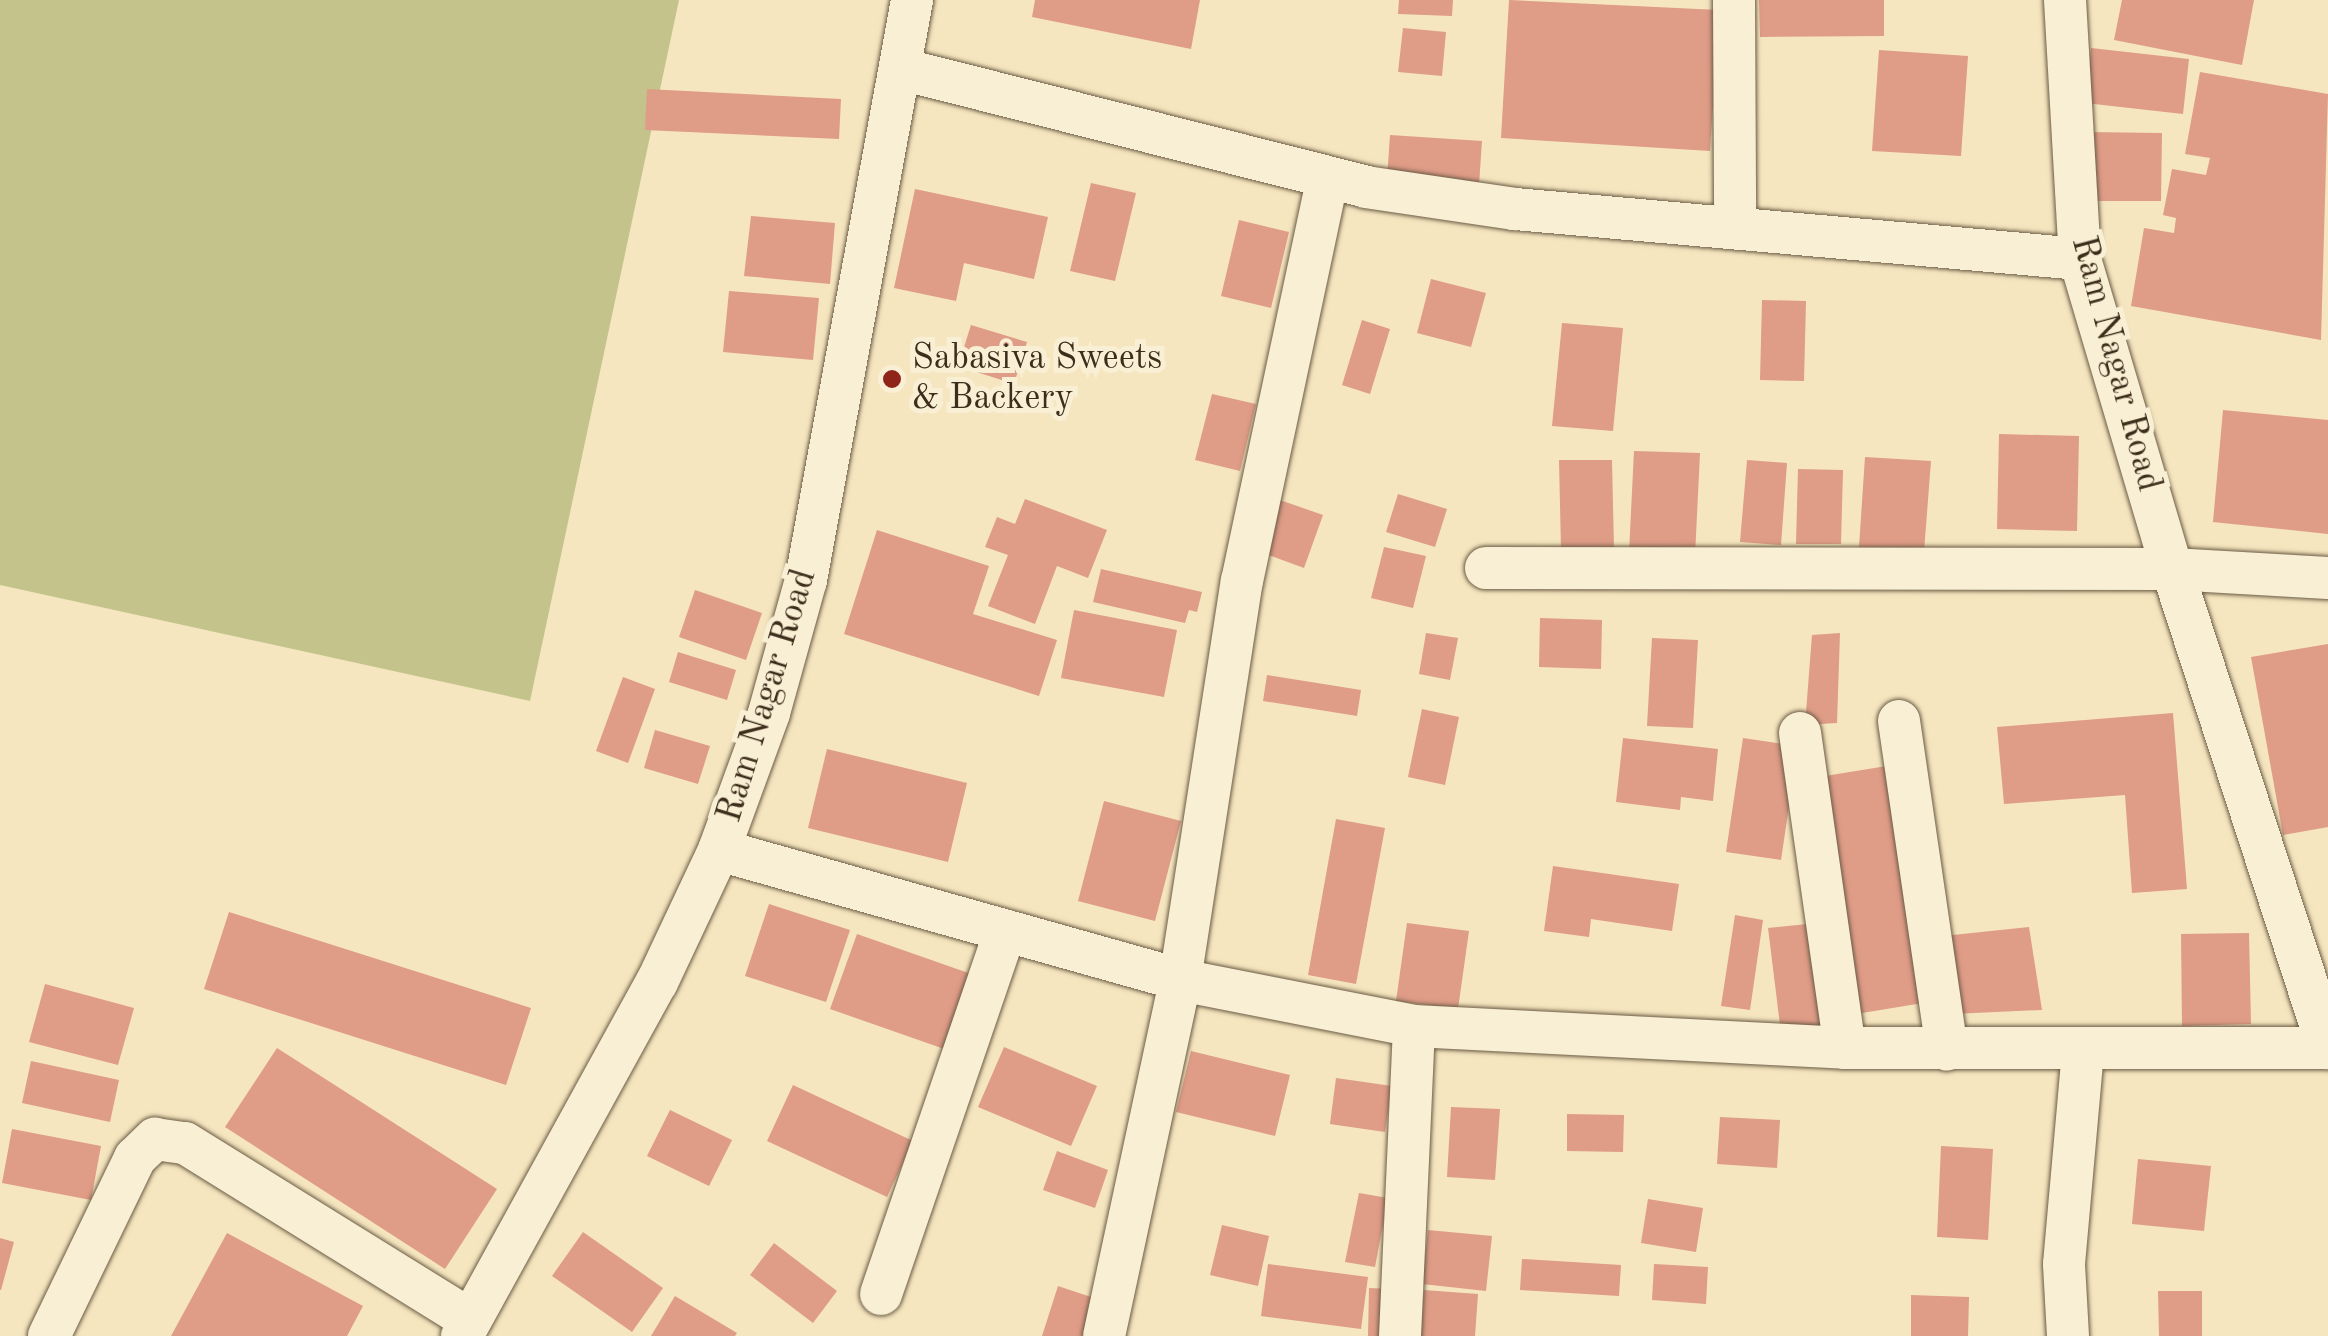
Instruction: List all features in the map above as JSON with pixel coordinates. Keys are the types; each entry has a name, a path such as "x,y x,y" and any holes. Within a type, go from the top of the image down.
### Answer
{"street":[{"name":"Ram Nagar Road","path":"465,1328 604,1084 719,850 806,580 904,70 912,0"},
{"path":"1734,0 1735,228"},
{"name":"Ram Nagar Road","path":"2064,0 2080,259 2172,568 2326,1048"},
{"path":"904,70 1328,178 1515,209 2080,259"},
{"path":"1104,1336 1180,980 1242,581 1328,178"},
{"path":"1486,568 2172,568 2328,578"},
{"path":"1899,721 1947,1050"},
{"path":"1800,734 1845,1048"},
{"path":"719,850 1180,980 1414,1026 1845,1048 2326,1048"},
{"path":"881,1294 1006,931"},
{"path":"1400,1336 1414,1026"},
{"path":"2068,1336 2064,1264 2083,1050"},
{"path":"49,1336 136,1158 155,1139 184,1143 465,1328"}],"shaded area":[{"path":"0,0 679,0 530,701 0,585"}],"building":[{"path":"1035,0 1200,0 1191,49 1032,17"},
{"path":"1399,0 1453,0 1452,16 1398,14"},
{"path":"1509,0 1719,10 1710,151 1501,138"},
{"path":"1759,0 1884,0 1884,36 1760,37"},
{"path":"2122,0 2254,0 2242,65 2114,40"},
{"path":"1403,28 1446,32 1442,76 1398,72"},
{"path":"2091,48 2189,59 2183,114 2085,103"},
{"path":"1879,50 1968,56 1961,156 1872,151"},
{"path":"2200,72 2328,94 2321,340 2131,306 2144,228 2174,233 2176,218 2163,215 2172,169 2206,175 2210,158 2185,154"},
{"path":"647,89 841,99 839,139 645,130"},
{"path":"2086,132 2162,133 2161,201 2086,201"},
{"path":"1390,135 1482,141 1479,185 1387,180"},
{"path":"1091,183 1136,193 1115,281 1070,271"},
{"path":"915,189 1048,217 1034,279 964,263 956,301 894,288"},
{"path":"751,216 835,223 830,284 744,276"},
{"path":"1239,220 1289,232 1271,308 1221,296"},
{"path":"1431,279 1486,293 1471,347 1417,333"},
{"path":"729,291 819,298 813,360 723,352"},
{"path":"1762,300 1806,301 1804,381 1760,380"},
{"path":"1362,320 1390,329 1370,394 1342,385"},
{"path":"1562,323 1623,328 1613,431 1552,426"},
{"path":"971,325 1027,342 1014,384 958,366"},
{"path":"1212,394 1256,404 1240,471 1195,460"},
{"path":"2223,410 2328,420 2328,534 2213,522"},
{"path":"1999,434 2079,436 2077,531 1997,529"},
{"path":"1634,451 1700,453 1695,556 1629,553"},
{"path":"1865,457 1931,461 1924,552 1859,547"},
{"path":"1559,460 1612,460 1614,549 1561,549"},
{"path":"1747,460 1787,463 1781,545 1740,542"},
{"path":"1798,469 1843,470 1841,544 1796,544"},
{"path":"1398,494 1447,509 1435,547 1386,532"},
{"path":"1025,499 1107,530 1088,578 1057,566 1035,624 988,606 1008,555 985,547 997,517 1015,524"},
{"path":"1277,499 1323,515 1304,568 1258,551"},
{"path":"877,530 989,566 973,614 1057,640 1039,696 844,634"},
{"path":"1384,547 1426,556 1413,608 1371,598"},
{"path":"1101,569 1202,592 1197,612 1189,610 1185,623 1093,602"},
{"path":"695,590 762,613 746,660 679,637"},
{"path":"1074,610 1177,630 1164,697 1061,678"},
{"path":"1540,618 1602,620 1601,669 1539,667"},
{"path":"1426,633 1458,638 1450,680 1419,674"},
{"path":"1840,633 1837,723 1805,725 1812,635"},
{"path":"1652,638 1698,640 1693,728 1647,726"},
{"path":"2328,644 2328,827 2283,835 2251,657"},
{"path":"678,652 736,670 727,700 669,682"},
{"path":"1267,675 1361,690 1357,716 1263,701"},
{"path":"623,677 655,689 628,763 596,751"},
{"path":"1422,709 1459,717 1445,785 1408,777"},
{"path":"2173,713 2187,889 2132,893 2125,795 2004,804 1997,727"},
{"path":"655,730 710,746 698,784 644,768"},
{"path":"1623,738 1718,749 1713,801 1681,797 1680,810 1616,802"},
{"path":"1743,738 1798,746 1781,860 1726,852"},
{"path":"827,749 967,783 948,862 808,828"},
{"path":"1899,764 1935,1001 1856,1014 1819,777"},
{"path":"1104,801 1181,821 1155,921 1078,901"},
{"path":"1336,819 1385,828 1356,984 1308,975"},
{"path":"1553,866 1679,884 1672,931 1591,919 1589,937 1544,931"},
{"path":"769,904 850,930 826,1002 745,976"},
{"path":"229,912 531,1008 506,1085 204,989"},
{"path":"1735,915 1763,920 1750,1010 1721,1006"},
{"path":"1407,923 1469,931 1458,1009 1396,1001"},
{"path":"1817,923 1829,1027 1781,1033 1768,928"},
{"path":"2029,927 2042,1010 1952,1014 1943,936"},
{"path":"2249,933 2251,1024 2182,1026 2181,934"},
{"path":"857,934 977,976 950,1051 830,1009"},
{"path":"45,984 134,1008 118,1065 29,1042"},
{"path":"1004,1047 1097,1086 1071,1146 978,1107"},
{"path":"277,1048 497,1189 445,1269 225,1127"},
{"path":"1191,1051 1290,1075 1275,1136 1176,1112"},
{"path":"31,1061 119,1080 110,1122 22,1103"},
{"path":"1336,1078 1392,1086 1385,1132 1330,1124"},
{"path":"793,1085 913,1141 887,1197 767,1141"},
{"path":"1451,1107 1500,1109 1495,1180 1447,1177"},
{"path":"670,1110 732,1140 709,1186 647,1156"},
{"path":"1567,1114 1624,1115 1623,1152 1567,1151"},
{"path":"1720,1117 1780,1120 1777,1168 1717,1164"},
{"path":"12,1129 101,1146 91,1200 2,1183"},
{"path":"1941,1146 1993,1149 1988,1240 1937,1237"},
{"path":"1057,1151 1108,1170 1095,1208 1043,1190"},
{"path":"2138,1159 2211,1166 2204,1231 2132,1224"},
{"path":"1359,1193 1388,1198 1375,1267 1345,1262"},
{"path":"1648,1199 1703,1208 1696,1252 1641,1243"},
{"path":"1222,1225 1269,1236 1258,1286 1210,1275"},
{"path":"1428,1230 1492,1236 1486,1291 1422,1284"},
{"path":"583,1232 663,1288 632,1332 552,1276"},
{"path":"227,1233 363,1306 347,1336 171,1336"},
{"path":"0,1238 14,1242 1,1290 0,1290"},
{"path":"774,1243 837,1291 813,1323 750,1275"},
{"path":"1522,1259 1621,1265 1619,1296 1520,1290"},
{"path":"1268,1264 1368,1277 1361,1329 1261,1316"},
{"path":"1654,1264 1708,1267 1706,1304 1652,1300"},
{"path":"1058,1286 1103,1301 1091,1336 1042,1336"},
{"path":"1369,1288 1392,1289 1391,1336 1368,1336"},
{"path":"1424,1290 1478,1294 1475,1336 1420,1336"},
{"path":"2158,1291 2202,1291 2202,1336 2159,1336"},
{"path":"1911,1295 1969,1297 1968,1336 1911,1336"},
{"path":"675,1296 737,1333 651,1336"}],"place":[{"name":"Sabasiva Sweets & Backery","path":"892,379"}]}
